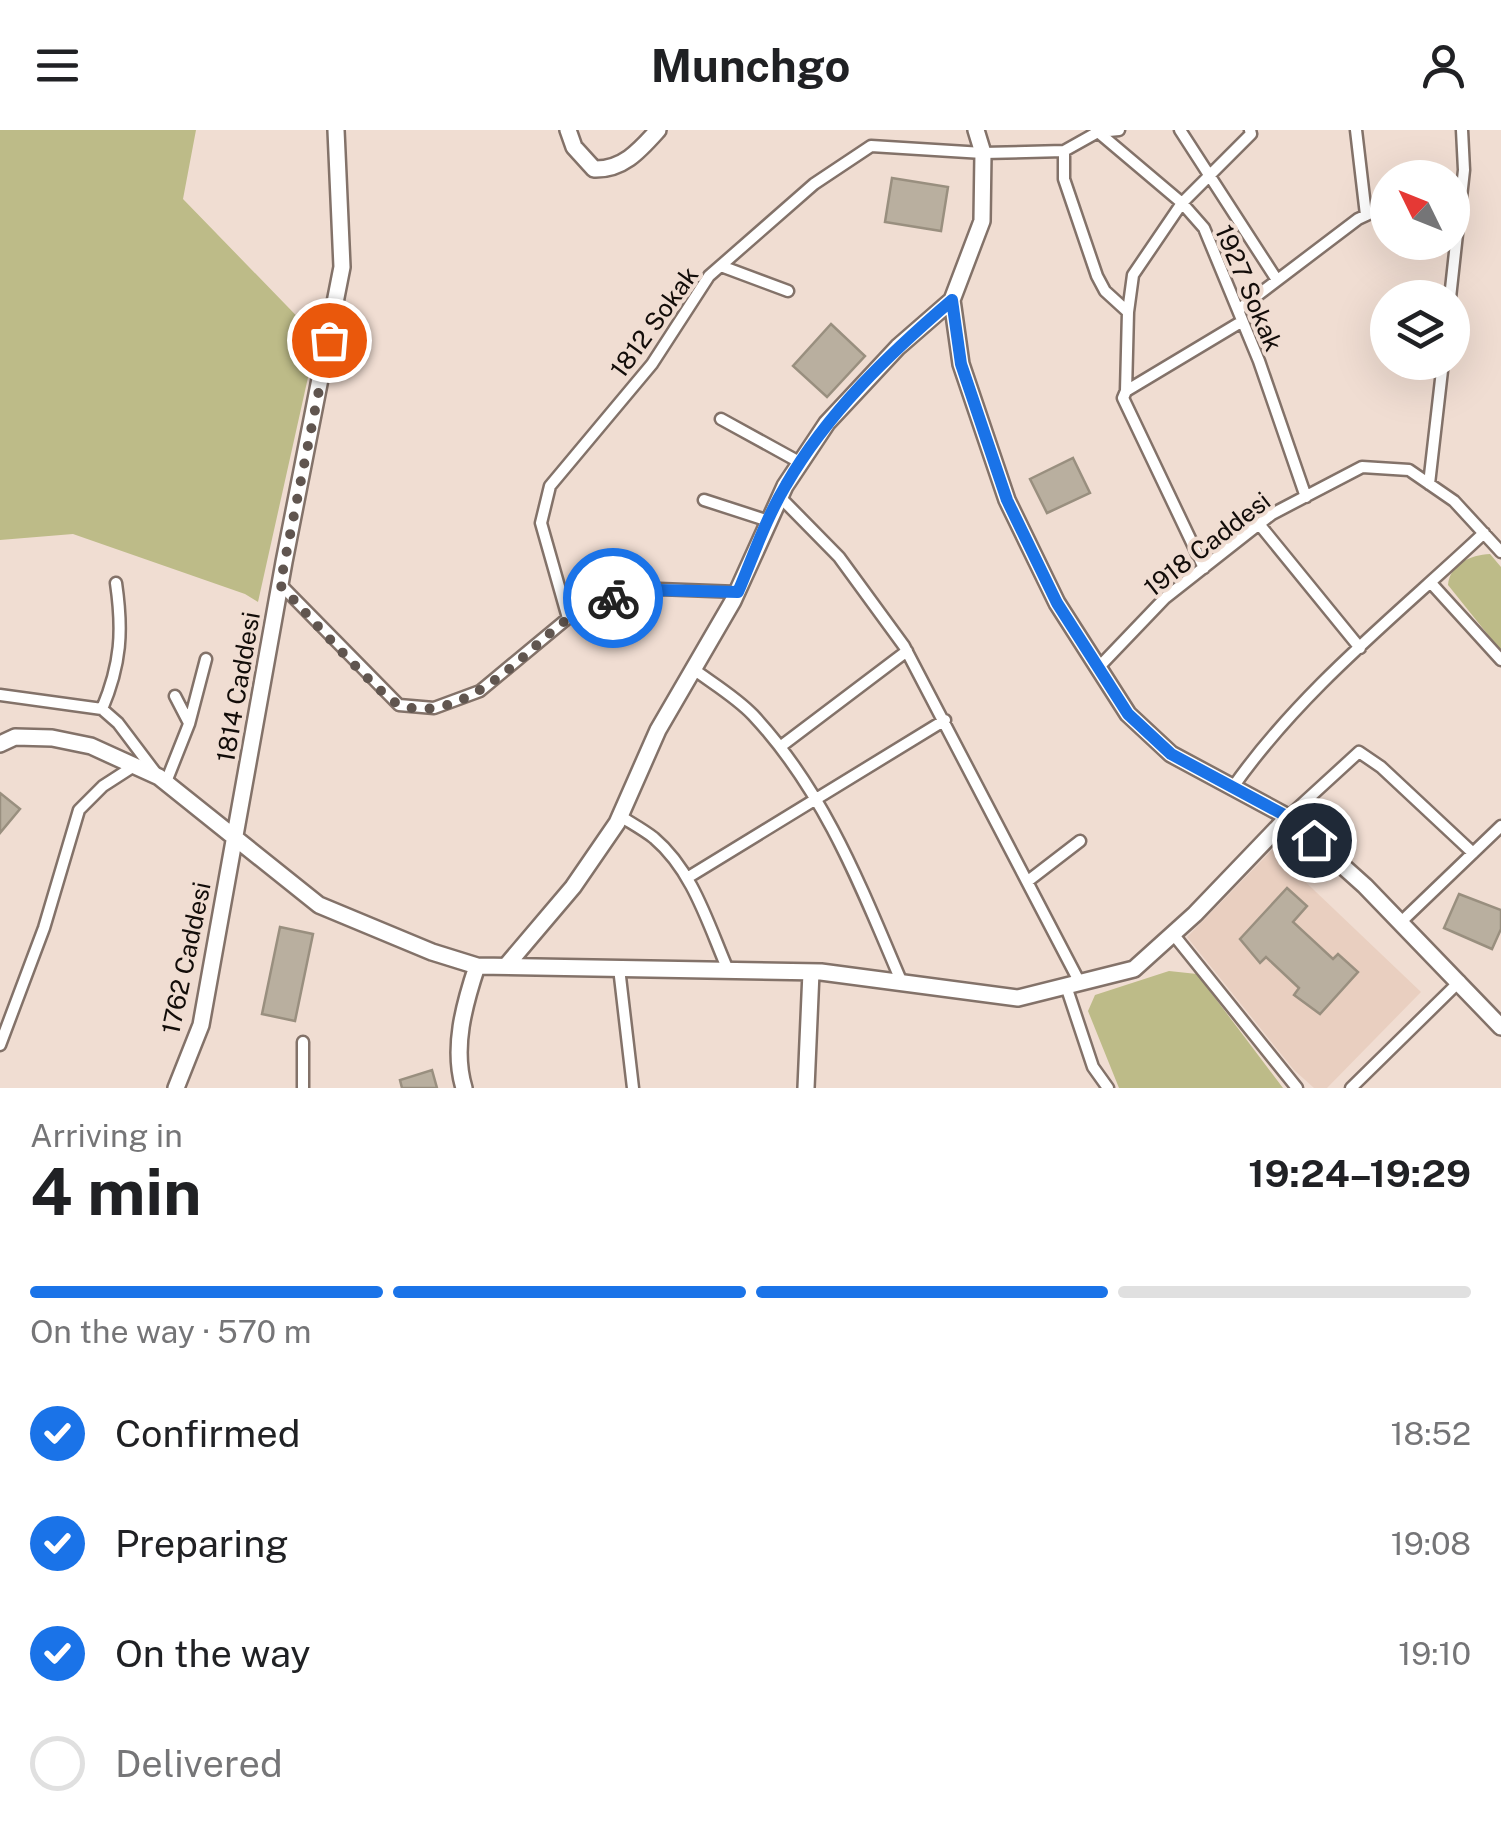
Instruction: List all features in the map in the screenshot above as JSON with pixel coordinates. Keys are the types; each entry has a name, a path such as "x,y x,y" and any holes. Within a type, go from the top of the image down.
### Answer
{"street":[{"name":"1814 Caddesi","path":"237,838 280,585 342,267 336,130"},
{"path":"568,130 574,146 594,169 609,170 634,156 658,130"},
{"path":"506,966 573,887 620,816 658,730 738,592 780,497 800,463 827,423 898,347 952,300 982,221 983,153 976,130"},
{"path":"983,153 1064,152 1098,132 1118,130"},
{"path":"1180,130 1276,280"},
{"path":"1204,568 1126,404 1128,312 1133,275 1182,203 1244,142 1250,130"},
{"path":"1356,130 1366,215"},
{"path":"1462,130 1464,160"},
{"name":"1927 Sokak","path":"1098,132 1182,203 1204,228 1259,361 1306,497"},
{"name":"1812 Sokak","path":"568,618 541,522 550,486 652,364 709,276 814,184 870,146 983,153"},
{"path":"1064,152 1064,180 1097,276 1105,292 1128,312"},
{"path":"1126,391 1239,316 1276,280 1370,213"},
{"path":"721,266 788,292"},
{"path":"952,300 961,364 1007,500 1057,603 1128,714 1171,754 1288,817 1401,922 1501,1027"},
{"path":"1429,484 1441,380"},
{"path":"720,419 800,463"},
{"name":"1918 Caddesi","path":"1098,668 1165,598 1259,524 1362,467 1409,470 1454,501 1501,552"},
{"path":"780,497 839,557 907,651 1028,880 1073,984 1093,1067 1108,1088"},
{"path":"704,500 769,522"},
{"path":"1259,524 1360,648"},
{"path":"1234,787 1259,750 1405,601 1431,583 1484,533"},
{"path":"102,709 114,680 122,628 116,583"},
{"path":"1431,583 1501,660"},
{"path":"280,585 399,705 434,708 480,690 568,618 598,601 659,590 738,592"},
{"path":"780,747 907,651"},
{"path":"162,780 189,724 206,659"},
{"path":"692,668 750,712 798,767 842,843 902,982"},
{"path":"0,695 102,709 118,723 162,780"},
{"path":"176,696 189,724"},
{"path":"687,878 945,720"},
{"path":"0,744 15,737 52,738 90,746 134,766 162,780 319,905 477,966 812,972 1018,998 1134,970 1359,752 1382,767 1473,852"},
{"path":"0,1045 44,928 79,810 103,786 134,766"},
{"path":"620,816 654,838 687,878 728,970"},
{"path":"1401,922 1501,826"},
{"name":"1762 Caddesi","path":"176,1088 202,1025 204,996 237,838"},
{"path":"1028,880 1080,841"},
{"path":"1172,934 1297,1088"},
{"path":"464,1088 460,1073 462,1011 477,966"},
{"path":"619,968 633,1088"},
{"path":"806,1088 812,972"},
{"path":"1351,1088 1460,981"},
{"path":"302,1042 303,1088"}],"shaded area":[{"path":"0,130 196,130 183,199 317,337 258,602 245,594 73,534 0,540"},
{"path":"1490,554 1501,567 1501,651 1448,585 1453,571 1462,562"},
{"path":"1272,850 1421,992 1327,1088 1314,1088 1294,1070 1187,937"},
{"path":"1169,971 1197,974 1283,1088 1119,1088 1088,1011 1095,995"}],"building":[{"path":"892,178 948,187 941,231 885,222"},
{"path":"831,324 865,356 827,397 793,366"},
{"path":"1073,458 1090,493 1047,513 1030,479"},
{"path":"0,793 20,809 0,833"},
{"path":"1287,888 1307,906 1293,922 1333,959 1338,954 1358,972 1320,1014 1294,995 1299,988 1266,957 1260,963 1240,939"},
{"path":"1459,894 1501,910 1501,929 1492,949 1444,928"},
{"path":"280,927 313,934 295,1021 262,1014"},
{"path":"432,1070 437,1088 402,1088 400,1080"}],"way so far":[{"path":"329,340 280,585 399,705 434,708 480,690 568,618 598,601 613,598"}],"route":[{"path":"613,598 659,590 738,592 785,486 827,423 898,347 952,300 961,364 1007,500 1057,603 1128,714 1171,754 1288,817 1314,840"}]}
